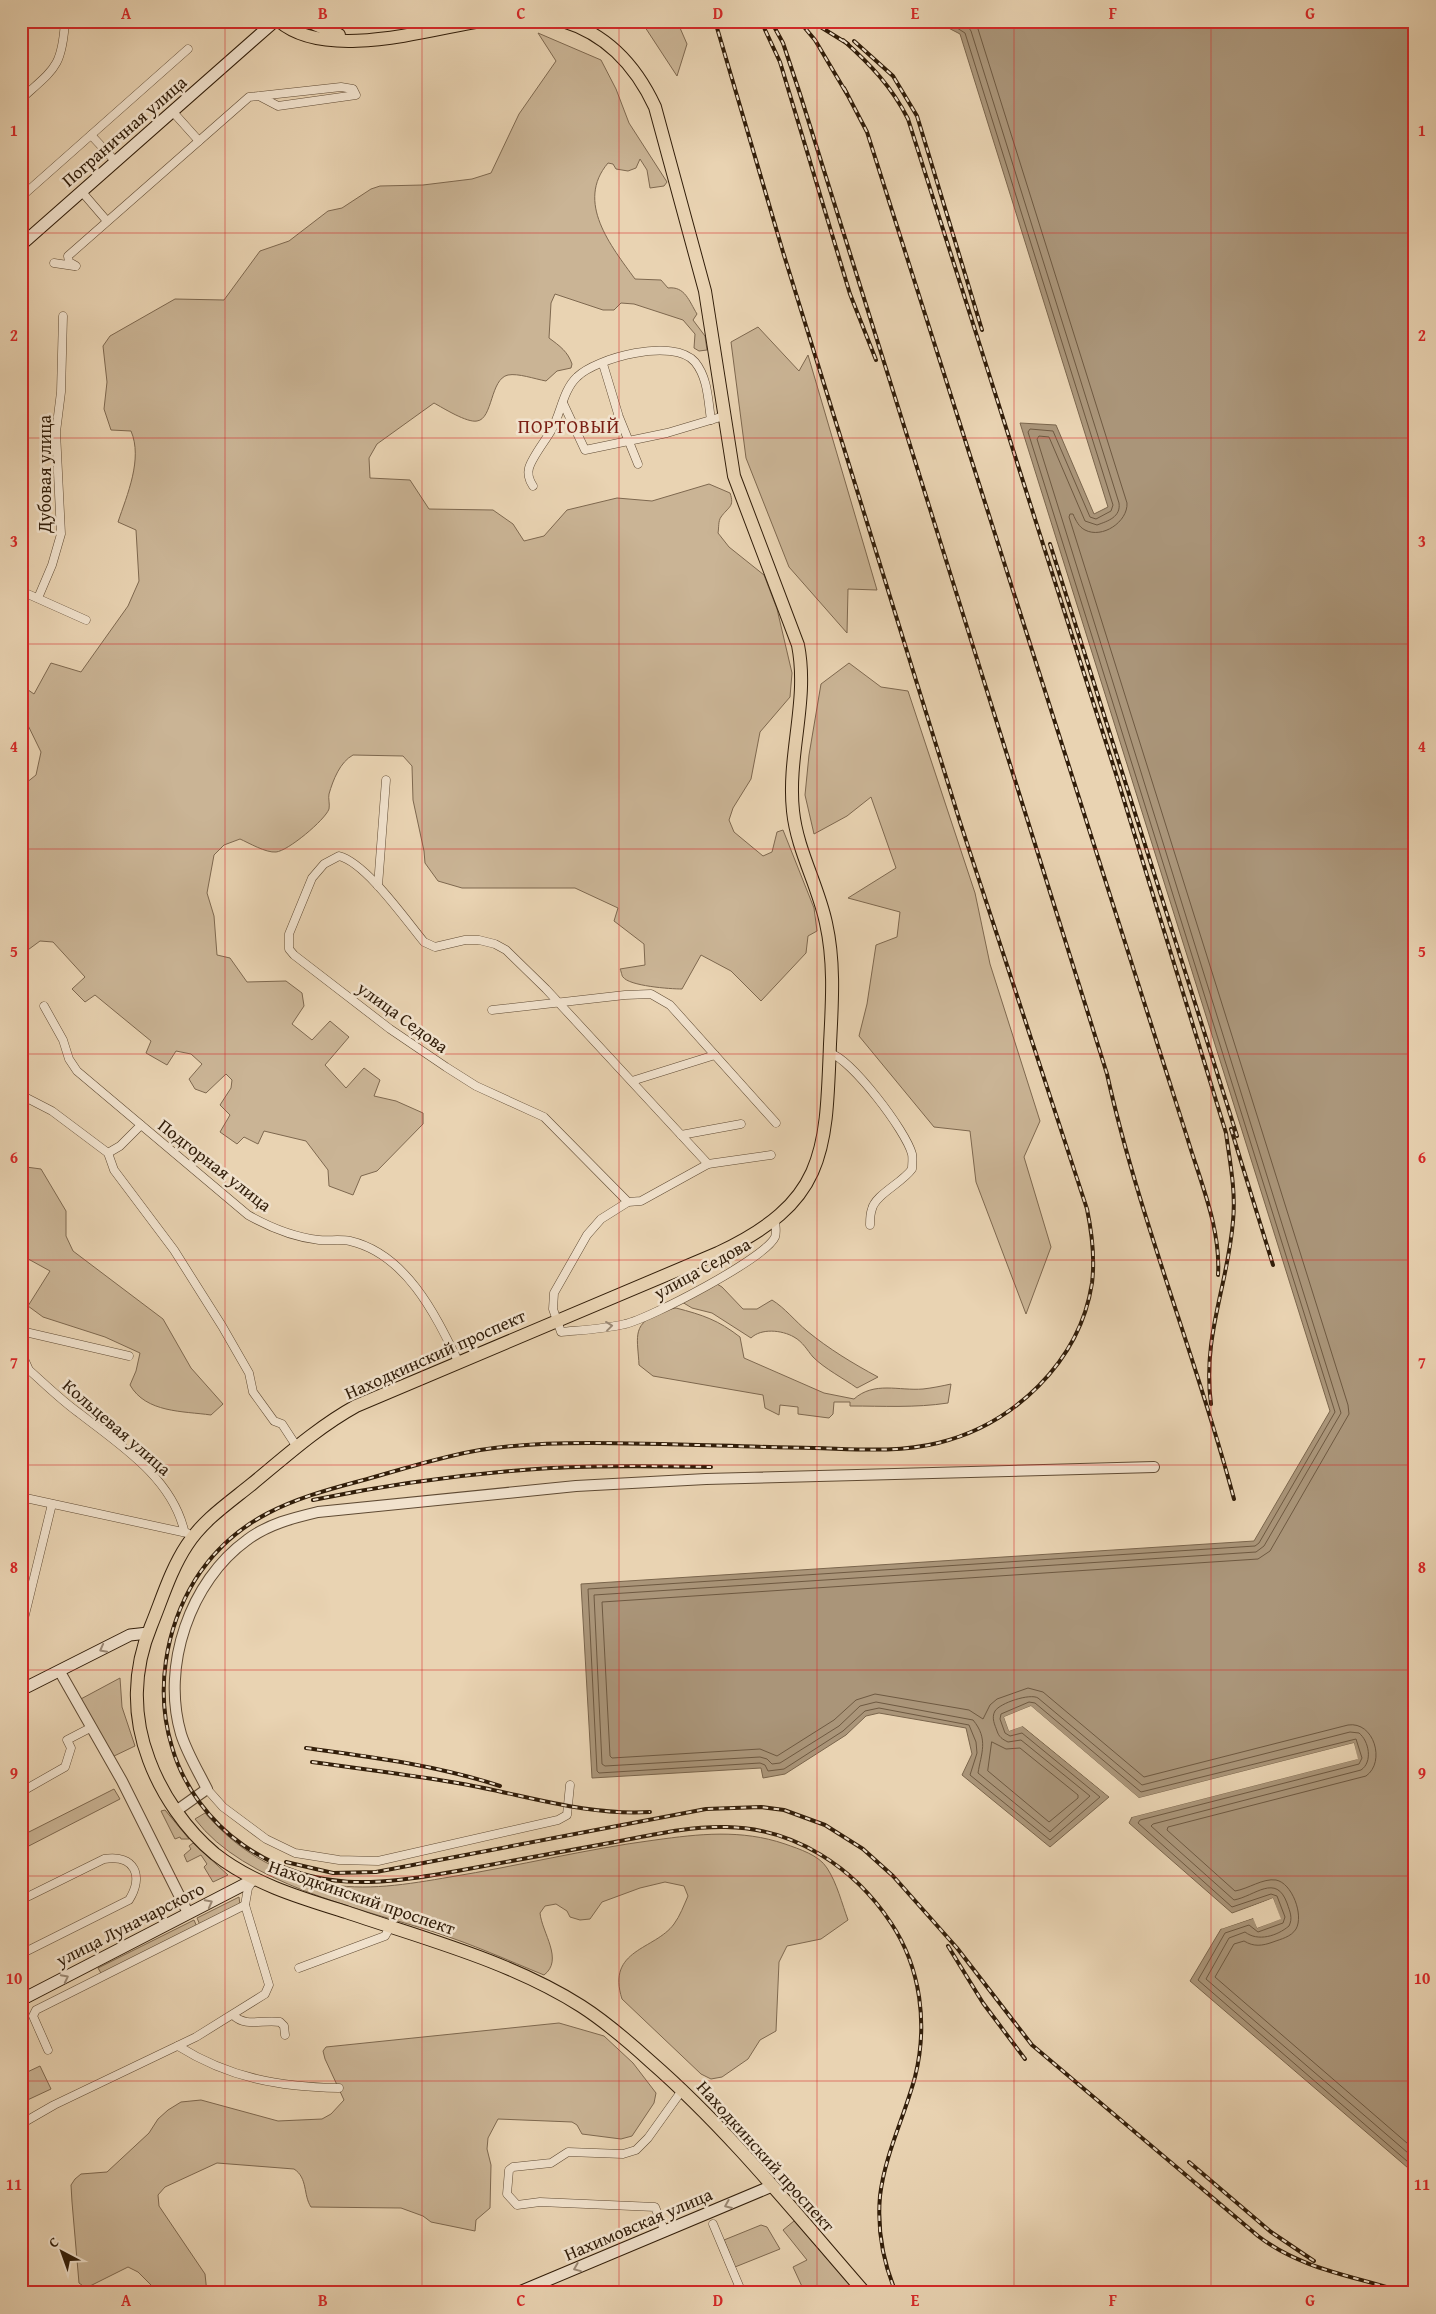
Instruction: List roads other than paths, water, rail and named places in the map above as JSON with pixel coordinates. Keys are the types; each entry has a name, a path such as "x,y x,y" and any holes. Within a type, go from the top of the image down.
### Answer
{"main road":[{"name":"Пограничная улица","path":"250,43 264,21"},
{"name":"Пограничная улица","path":"21,245 275,21"},
{"path":"279,21 294,31 311,38 372,39 481,21"},
{"path":"308,21 338,35 372,39"},
{"name":"Находкинский проспект","path":"562,21 596,36 620,55 641,79 655,107 705,291 734,476 798,646 801,689 792,756 791,795 795,827 822,907 830,941 832,988 828,1115 821,1151 816,1166 800,1192 774,1219 752,1235 718,1253 559,1326 458,1361 356,1406 326,1425 297,1447 188,1534 148,1633 137,1677 140,1730 152,1769 176,1811 214,1853 255,1878 304,1898 488,1961 567,1998 616,2031 683,2089 719,2125 866,2293"},
{"path":"21,1690 130,1635 148,1633"},
{"name":"улица Луначарского","path":"21,2000 255,1878"},
{"name":"Нахимовская улица","path":"517,2293 772,2186"}],"street":[{"path":"21,100 57,64 62,55 65,21"},
{"path":"21,197 188,49"},
{"path":"54,263 76,266 70,262 68,256 249,97 341,87 353,89 356,94 278,106 259,96"},
{"path":"173,112 199,141"},
{"path":"91,134 116,162"},
{"path":"82,192 107,222"},
{"name":"Дубовая улица","path":"38,598 52,565 61,534 56,432 61,392 63,316"},
{"path":"533,486 528,473 530,465 554,427 575,379 590,368 635,353 656,349 670,350 689,357 695,362 706,386 711,420"},
{"path":"604,364 619,417 638,464"},
{"path":"563,403 585,450 629,442 724,416"},
{"path":"21,591 86,620"},
{"path":"378,886 386,780"},
{"name":"улица Седова","path":"628,1202 544,1117 476,1086 446,1067 390,1029 294,955 289,949 289,934 312,878 332,859 339,856 349,859 378,886 424,942 435,947 465,940 495,944 506,950 632,1081 708,1164"},
{"path":"492,1010 651,994 670,1005 776,1123"},
{"name":"Подгорная улица","path":"44,1006 64,1040 69,1059 77,1071 248,1215 268,1226 290,1234 350,1241 375,1251 401,1268 439,1322 458,1361"},
{"path":"830,1053 841,1058 881,1102 911,1152 912,1169 898,1185 877,1199 872,1208 870,1225"},
{"path":"632,1081 716,1055"},
{"path":"21,1095 52,1111 108,1153 114,1170 174,1250 214,1315 249,1373 253,1392 274,1421 282,1424 297,1447"},
{"path":"681,1134 741,1124"},
{"path":"108,1153 120,1146 141,1125"},
{"path":"559,1326 552,1309 554,1293 588,1235 601,1219 628,1202 642,1201 708,1164 771,1155"},
{"name":"улица Седова","path":"559,1326 626,1324 729,1274 764,1252 776,1236 774,1219"},
{"path":"21,1332 129,1356"},
{"name":"Кольцевая улица","path":"21,1352 29,1370 141,1463 160,1482 179,1512 188,1534"},
{"path":"21,1365 29,1370 21,1375"},
{"path":"570,1785 567,1815 558,1820 378,1861 339,1860 295,1853 285,1849 243,1823 223,1807 207,1789 186,1747 178,1720 176,1677 183,1636 199,1594 224,1560 251,1537 284,1521 318,1512 576,1486 706,1479 1154,1467"},
{"path":"21,1497 188,1534"},
{"path":"21,1631 52,1504"},
{"path":"60,1672 126,1788 188,1913"},
{"path":"21,1792 65,1767 70,1748 67,1740 92,1727"},
{"path":"176,1811 207,1789"},
{"path":"21,1900 104,1859 117,1857 126,1860 133,1867 136,1876 135,1890 129,1900 21,1954"},
{"path":"21,2124 54,2105 178,2046 233,2015 265,1994 269,1985 245,1905 248,1888 255,1878"},
{"path":"48,2050 33,2016 36,2010 245,1905"},
{"path":"300,1968 385,1936 390,1927"},
{"path":"233,2015 247,2023 271,2020 280,2022 284,2026 285,2035"},
{"path":"178,2046 225,2069 252,2079 296,2087 339,2088"},
{"path":"665,2232 655,2207 540,2202 517,2205 507,2194 508,2176 513,2167 551,2163 568,2152 623,2154 636,2150 648,2138 683,2089"},
{"path":"713,2224 742,2293"}],"water":[{"path":"935,21 1415,21 1415,2174 1190,1981 1221,1929 1254,1918 1257,1928 1280,1919 1273,1898 1232,1913 1129,1823 1132,1817 1357,1759 1354,1743 1139,1798 1031,1706 1004,1717 1009,1731 1022,1726 1109,1797 1050,1847 962,1775 972,1754 966,1728 879,1713 866,1716 846,1735 785,1774 763,1778 761,1768 592,1778 581,1584 1254,1541 1330,1411 1020,423 1056,425 1094,514 1108,507 960,34"}],"railway":[{"path":"715,21 783,252 960,822 1087,1209 1092,1236 1093,1264 1092,1283 1085,1312 1073,1339 1058,1364 1039,1386 1017,1405 992,1422 966,1434 938,1443 876,1450 619,1443 508,1446 435,1460 311,1495 288,1504 267,1514 228,1540 211,1558 195,1580 176,1619 170,1640 166,1661 164,1705 167,1726 177,1761 183,1776 199,1802 231,1836 243,1845 269,1861 295,1872 347,1882 400,1880 665,1832 711,1827 751,1829 775,1835 798,1843 820,1854 840,1868 876,1903 891,1923 909,1959 919,1997 921,2017 919,2057 911,2092 886,2165 880,2196 879,2221 882,2246 896,2293"},
{"path":"761,21 780,62 850,294 876,360"},
{"path":"771,21 783,43 800,94 1107,1074 1135,1181 1203,1393 1234,1499"},
{"path":"799,21 815,40 847,94"},
{"path":"811,21 848,44"},
{"path":"843,40 880,76 902,107 908,119 1115,771 1226,1133 1234,1210 1230,1244 1210,1356 1211,1404"},
{"path":"854,41 893,76 917,116 982,330"},
{"path":"844,88 867,132 1203,1188 1213,1222 1218,1257 1218,1275"},
{"path":"1050,544 1237,1136"},
{"path":"1231,1129 1273,1265"},
{"path":"313,1500 432,1480 521,1470 611,1466 711,1467"},
{"path":"306,1748 380,1758 428,1767 500,1786"},
{"path":"312,1762 444,1781 579,1808 602,1811 650,1812"},
{"path":"286,1862 333,1873 376,1872 706,1809 761,1807 784,1810 825,1825 863,1849 893,1876 957,1948 1032,2045 1258,2236 1275,2248 1293,2257 1329,2271 1406,2293"},
{"path":"948,1946 983,2003 1025,2059"},
{"path":"1189,2162 1271,2232 1314,2261"}],"district":[{"name":"ПОРТОВЫЙ","path":"569,426"}]}
